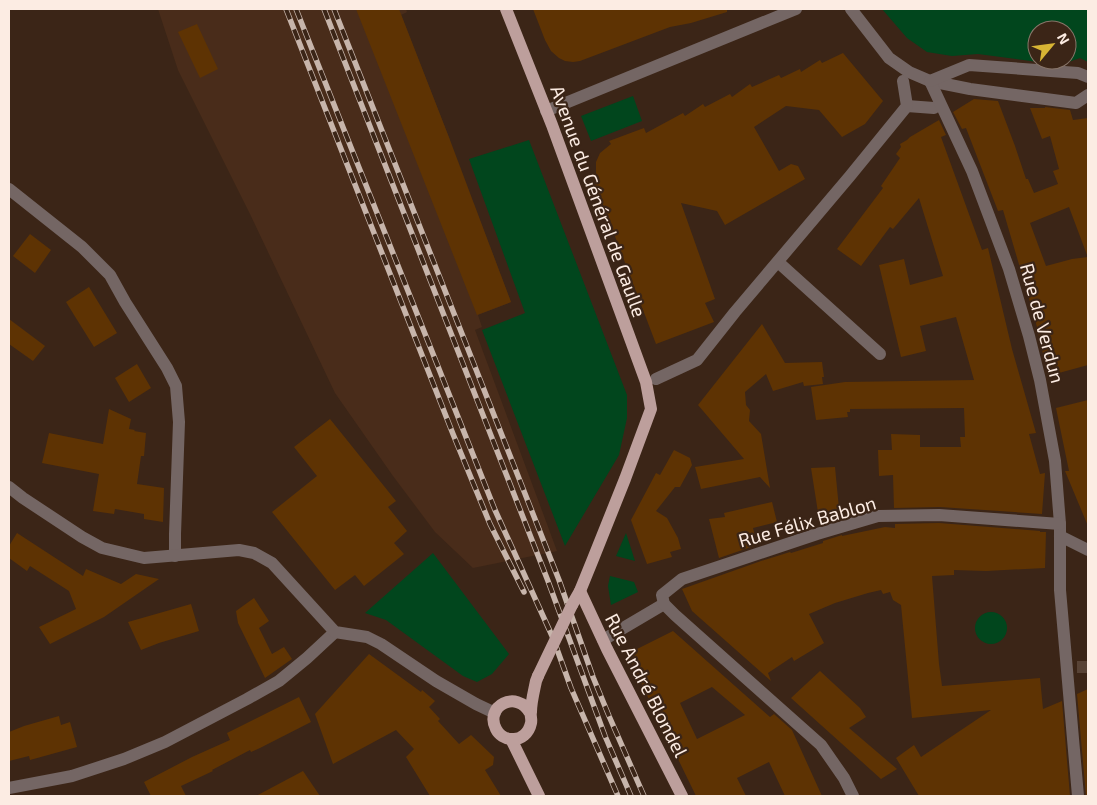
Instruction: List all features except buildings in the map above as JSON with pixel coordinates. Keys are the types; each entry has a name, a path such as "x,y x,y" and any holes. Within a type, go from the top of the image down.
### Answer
{"main road":[{"name":"Avenue du Général de Gaulle","path":"506,9 546,111 646,382 651,409 580,591"},
{"path":"530,713 537,679 580,591"},
{"name":"Rue André Blondel","path":"580,591 682,796"},
{"path":"515,701 537,679"},
{"path":"515,701 524,705 532,719 529,729 522,737 511,739 498,732 493,723 495,713 501,705 515,701"},
{"path":"511,739 539,796"}],"street":[{"path":"546,111 796,9"},
{"path":"851,9 889,58 909,72 930,81 970,89 1076,103 1088,96"},
{"path":"930,81 969,65 1078,73 1088,77"},
{"path":"656,379 697,360 850,176 907,106 903,81"},
{"name":"Rue de Verdun","path":"930,81 972,171 1009,269 1030,336 1040,380 1055,461 1060,530 1060,590 1072,668 1078,796"},
{"path":"907,106 934,108"},
{"path":"9,189 82,247 110,275 176,386 179,422 175,556"},
{"path":"778,262 880,354"},
{"path":"9,487 82,537 102,548 144,558 239,550 254,553 272,563 335,632 367,637 381,644 436,681 495,713"},
{"name":"Rue Félix Bablon","path":"603,640 663,599 682,579 816,534 878,516 939,515 1060,530"},
{"path":"1060,530 1088,550"},
{"path":"663,599 675,615 821,745 844,778 853,796"},
{"path":"9,788 72,776 124,759 165,742 279,681 335,632"}],"shaded area":[{"path":"158,9 406,9 407,12 401,15 450,140 446,141 458,163 511,302 478,315 482,327 475,330 557,551 473,568 435,532 393,476 335,393 250,214 178,70"}],"green space":[{"path":"882,9 1088,9 1088,62 1080,58 1077,59 1077,20 1027,20 1027,61 978,54 952,56 927,52 907,38"},
{"path":"633,96 642,121 591,141 581,116"},
{"path":"529,140 627,395 627,418 619,455 565,546 482,330 525,313 469,159"},
{"path":"626,533 635,561 616,556"},
{"path":"433,553 509,654 492,674 477,682 463,676 386,620 365,613"},
{"path":"610,576 634,582 638,592 611,605 608,586"},
{"path":"991,612 1003,616 1007,628 1003,640 991,644 979,640 975,628 979,616"}],"tunnel":[{"path":"1077,667 1088,667"}],"railway":[{"path":"286,9 453,434 490,524 524,592"},
{"path":"296,9 495,510 553,638 571,688 618,796"},
{"path":"324,9 548,581 605,736 631,796"},
{"path":"334,9 559,580 593,677 644,796"}]}
